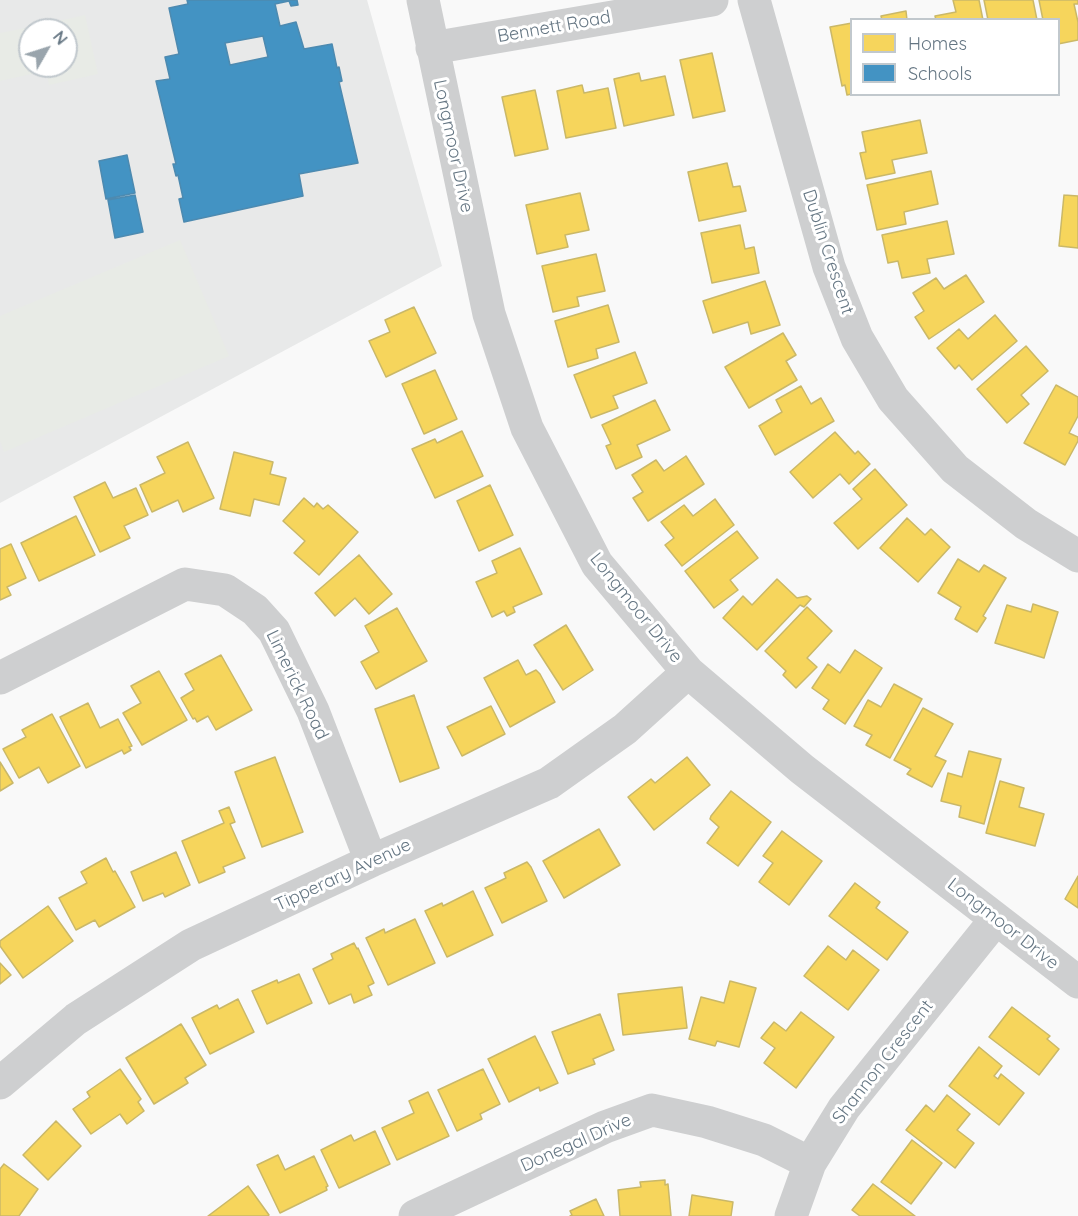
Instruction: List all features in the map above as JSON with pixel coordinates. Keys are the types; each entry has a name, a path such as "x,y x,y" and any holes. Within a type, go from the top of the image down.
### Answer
{"street":[{"name":"Longmoor Drive","path":"423,0 489,314 527,428 597,564 688,672 802,769 1078,982"},
{"name":"Bennett Road","path":"432,48 712,0"},
{"name":"Dublin Crescent","path":"754,0 829,267 857,338 893,399 955,470 1026,524 1078,556"},
{"name":"Limerick Road","path":"0,678 185,584 225,590 255,610 274,632 313,711 371,861"},
{"name":"Tipperary Avenue","path":"0,1083 76,1019 191,945 371,861 549,783 625,729 688,672"},
{"name":"Shannon Crescent","path":"791,1216 810,1163 844,1108 996,919"},
{"name":"Donegal Drive","path":"415,1216 605,1127 652,1110 707,1122 764,1140 810,1163"}],"shaded area":[{"path":"0,0 367,0 442,266 0,503"},
{"path":"85,15 98,74 49,85 48,78 78,78 78,18 72,18"},
{"path":"18,30 18,77 0,81 0,33"},
{"path":"180,240 229,356 4,452 0,441 0,316"}],"building: Homes":[{"path":"953,0 979,0 983,18 936,18 935,16 956,12"},
{"path":"984,0 1033,0 1037,18 988,18"},
{"path":"1039,0 1078,0 1078,4 1074,4 1078,22 1078,40 1060,44 1060,18 1043,18"},
{"path":"906,11 907,18 882,18 881,16"},
{"path":"850,23 850,94 847,95 845,85 842,86 830,27"},
{"path":"712,53 725,111 693,118 680,60"},
{"path":"639,73 641,81 665,76 674,115 624,126 614,79"},
{"path":"582,85 584,93 608,88 616,128 566,138 557,91"},
{"path":"535,90 548,149 515,156 502,97"},
{"path":"920,120 927,153 892,160 895,173 866,179 860,153 866,152 862,132"},
{"path":"727,163 733,187 740,186 746,211 699,221 688,172"},
{"path":"931,171 938,204 904,212 906,224 877,230 867,185"},
{"path":"580,193 589,230 565,235 568,247 537,254 526,205"},
{"path":"1064,195 1078,196 1078,248 1059,246"},
{"path":"947,221 954,254 927,259 930,273 902,278 898,261 888,263 882,235"},
{"path":"740,225 745,249 754,247 759,273 712,283 701,233"},
{"path":"596,254 605,291 577,297 579,306 553,312 542,266"},
{"path":"966,275 984,302 929,339 915,317 924,311 913,293 936,278 944,289"},
{"path":"765,281 780,325 751,334 748,322 713,333 703,301"},
{"path":"608,305 619,342 596,349 598,358 568,367 555,321"},
{"path":"414,307 436,353 386,377 369,341 390,332 385,320"},
{"path":"995,315 1017,341 972,380 959,365 955,369 937,348 959,329 968,339"},
{"path":"783,333 796,355 786,361 797,380 749,408 725,367"},
{"path":"1026,346 1048,371 1021,395 1029,404 1007,423 977,389"},
{"path":"635,352 647,383 613,396 618,408 591,418 574,375"},
{"path":"435,370 457,419 424,434 402,384"},
{"path":"1056,385 1078,397 1078,416 1069,433 1078,437 1078,441 1065,465 1024,443"},
{"path":"801,386 811,404 821,398 834,421 775,455 759,426 782,412 776,400"},
{"path":"655,400 670,430 637,445 642,457 616,469 606,446 611,444 602,425"},
{"path":"462,431 483,476 435,498 412,449 435,439 437,443"},
{"path":"835,432 855,454 858,451 870,464 849,484 840,474 813,498 790,472"},
{"path":"188,442 214,498 183,512 178,500 152,512 140,485 165,473 157,457"},
{"path":"234,452 273,462 270,474 286,478 279,505 254,499 250,516 220,509"},
{"path":"686,456 704,484 648,521 633,498 643,492 632,475 656,460 664,471"},
{"path":"875,469 907,505 858,549 834,523 862,499 853,489"},
{"path":"105,482 113,498 136,488 148,515 124,526 130,538 100,552 74,497"},
{"path":"490,485 513,535 479,551 457,501"},
{"path":"304,498 314,507 317,503 323,509 328,505 358,532 319,575 294,553 305,541 283,521"},
{"path":"715,499 734,525 682,566 665,545 674,538 661,522 684,505 693,516"},
{"path":"76,516 95,555 39,581 21,543"},
{"path":"907,518 925,535 931,529 950,547 918,582 880,548"},
{"path":"737,531 758,558 730,580 738,590 714,608 685,571"},
{"path":"11,544 26,578 7,587 11,595 0,600 0,549"},
{"path":"520,548 542,594 513,607 515,612 507,616 504,611 492,617 476,582 497,573 492,561"},
{"path":"359,555 392,594 369,614 355,598 335,616 315,593"},
{"path":"958,559 979,572 984,565 1006,578 983,616 986,618 977,632 955,619 961,607 938,593"},
{"path":"777,579 797,598 807,596 811,599 804,607 800,605 757,650 723,618 743,596 752,605"},
{"path":"1033,604 1058,612 1044,658 995,643 1007,605 1031,612"},
{"path":"807,607 832,631 807,658 817,667 796,688 783,675 786,671 765,651"},
{"path":"397,608 427,661 376,689 361,662 379,652 365,626"},
{"path":"566,625 593,670 563,690 534,645"},
{"path":"855,650 882,668 845,724 823,709 829,700 812,688 828,664 840,673"},
{"path":"221,655 252,710 216,730 208,716 197,722 195,718 193,719 181,698 194,690 185,674"},
{"path":"518,660 526,675 536,670 540,674 555,702 510,727 484,678"},
{"path":"159,671 187,720 142,745 123,713 141,703 131,686"},
{"path":"894,684 922,699 890,758 866,745 872,735 854,726 868,700 881,707"},
{"path":"414,695 439,768 400,782 375,709"},
{"path":"88,703 100,728 118,719 132,746 129,747 131,750 124,754 122,750 86,768 60,717"},
{"path":"491,706 505,734 462,756 447,727"},
{"path":"923,708 953,724 935,756 946,761 932,787 907,774 911,769 894,760"},
{"path":"52,714 80,766 48,783 39,767 19,778 3,749 26,737 22,730"},
{"path":"969,751 1001,759 984,824 959,817 961,806 941,801 948,773 962,777"},
{"path":"275,757 303,832 262,847 235,772"},
{"path":"687,757 710,785 654,830 628,797 651,779 655,783"},
{"path":"0,762 13,783 0,791"},
{"path":"1000,781 1024,788 1019,807 1044,814 1035,846 986,833"},
{"path":"731,791 771,822 738,866 707,843 719,827 710,819 711,816"},
{"path":"229,807 235,822 230,824 245,858 223,867 225,872 199,883 182,841 224,823 219,811"},
{"path":"599,829 620,865 564,898 543,861"},
{"path":"782,831 822,861 789,905 759,882 773,863 763,856"},
{"path":"176,852 190,885 165,897 163,893 143,901 131,872"},
{"path":"106,858 135,907 99,927 95,920 76,930 59,898 87,883 81,872"},
{"path":"527,862 547,901 502,923 485,888 506,878 504,873"},
{"path":"1078,876 1078,908 1065,899"},
{"path":"855,883 880,902 876,908 908,932 887,960 829,916"},
{"path":"473,891 493,935 447,957 425,911 442,903 443,906"},
{"path":"48,906 73,941 23,978 0,946 0,941"},
{"path":"415,919 435,963 388,985 366,938 384,929 385,933"},
{"path":"354,943 374,983 368,986 372,995 354,1003 351,994 329,1004 313,969 333,959 331,954"},
{"path":"828,946 846,960 853,950 879,970 848,1010 804,976"},
{"path":"0,963 11,975 0,984"},
{"path":"299,974 312,1003 267,1024 252,991 277,980 278,983"},
{"path":"730,981 756,988 739,1047 717,1041 715,1046 689,1039 701,997 724,1003"},
{"path":"682,987 687,1028 623,1035 618,994"},
{"path":"238,999 254,1032 210,1054 192,1018 217,1005 219,1009"},
{"path":"1012,1007 1050,1036 1047,1039 1059,1049 1039,1075 989,1037"},
{"path":"801,1012 834,1037 796,1088 764,1063 775,1048 761,1038 774,1022 786,1031"},
{"path":"600,1014 614,1050 593,1059 595,1064 568,1074 552,1032"},
{"path":"181,1024 206,1065 185,1078 188,1083 154,1104 126,1058"},
{"path":"535,1036 558,1083 540,1091 539,1087 509,1102 488,1059"},
{"path":"979,1047 1002,1066 994,1076 998,1079 1001,1074 1024,1093 999,1125 949,1086"},
{"path":"120,1069 141,1099 138,1102 144,1111 127,1124 120,1114 91,1134 73,1109 90,1097 87,1092"},
{"path":"483,1069 500,1104 480,1114 482,1119 457,1131 438,1090"},
{"path":"428,1092 449,1136 397,1160 382,1128 414,1113 409,1101"},
{"path":"947,1095 970,1114 957,1130 974,1143 955,1168 906,1130 926,1105 934,1112"},
{"path":"56,1121 81,1146 48,1180 23,1155"},
{"path":"375,1131 390,1164 339,1188 321,1150 351,1135 354,1141"},
{"path":"912,1140 942,1163 911,1204 881,1182"},
{"path":"278,1155 285,1170 314,1156 328,1186 327,1190 280,1213 257,1165"},
{"path":"4,1164 38,1189 19,1216 0,1216 0,1169"},
{"path":"665,1180 665,1185 668,1184 671,1216 620,1216 618,1190 641,1187 640,1182"},
{"path":"873,1184 915,1216 860,1216 852,1210"},
{"path":"248,1186 268,1216 208,1216"},
{"path":"692,1195 733,1202 731,1216 689,1216"},
{"path":"596,1199 604,1216 570,1216 572,1215 570,1211"}],"building: Schools":[{"path":"187,0 297,0 298,5 291,6 289,1 275,4 280,26 296,22 304,49 332,44 337,68 339,67 342,81 339,82 358,163 299,174 303,196 184,222 179,199 183,198 173,164 176,164 156,81 170,79 165,57 179,54 169,8 188,4","holes":["263,36 268,57 230,65 225,43"]},
{"path":"127,155 135,193 106,199 99,161"},
{"path":"135,195 143,232 115,238 108,200"}]}
